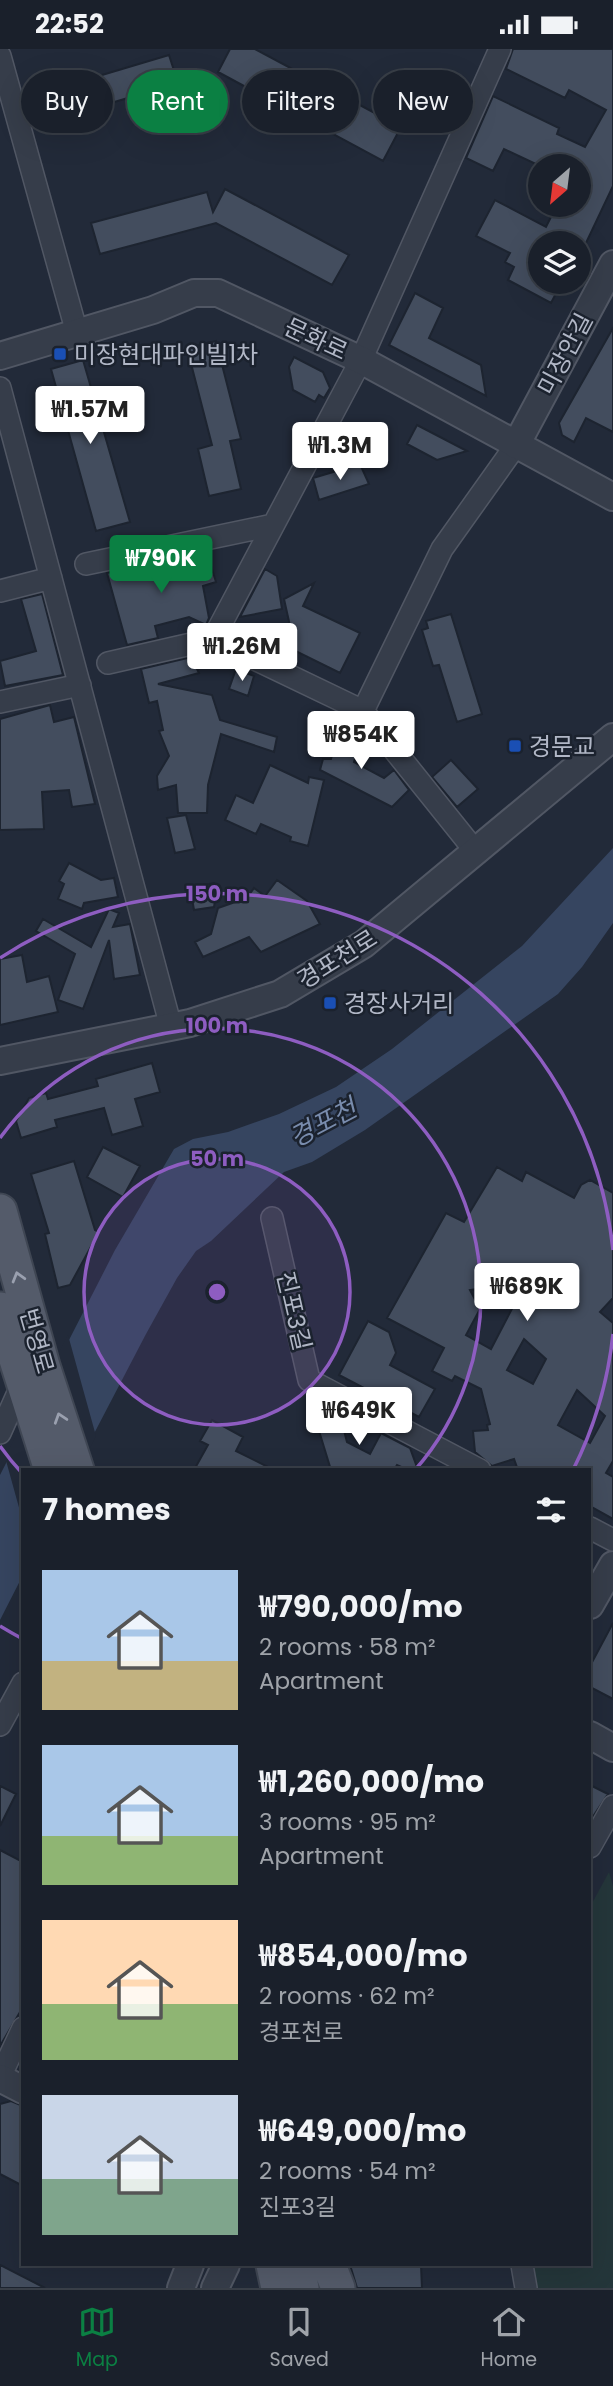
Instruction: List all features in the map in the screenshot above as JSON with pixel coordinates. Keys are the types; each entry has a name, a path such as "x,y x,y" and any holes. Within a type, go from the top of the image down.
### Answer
{"main road":[{"name":"번영로","path":"0,1211 22,1382 75,1468"},
{"name":"번영로","path":"0,1309 50,1468"},
{"path":"273,2266 278,2288"},
{"path":"297,2266 302,2288"},
{"path":"329,2266 329,2288"},
{"path":"329,2266 338,2288"}],"street":[{"path":"213,639 361,361 500,49"},
{"path":"0,56 77,333"},
{"name":"미장안길","path":"516,445 613,264"},
{"name":"문화로","path":"0,356 194,293 218,293 361,361 613,497"},
{"path":"0,388 171,1027"},
{"path":"363,711 442,549 516,445"},
{"path":"86,564 273,526"},
{"path":"0,591 51,578"},
{"path":"108,663 213,639 363,711 476,852"},
{"path":"0,702 80,685"},
{"name":"경포천로","path":"0,1061 171,1027 280,994 364,944 613,737"},
{"name":"진포3길","path":"272,1218 309,1380 476,1468"},
{"path":"0,1433 22,1382"},
{"path":"591,1529 613,1540"},
{"path":"591,1603 613,1565"},
{"path":"0,1725 21,1687"},
{"path":"591,1736 613,1748"},
{"path":"591,1845 613,1806"},
{"path":"21,2032 0,2077 21,2089"},
{"path":"179,2288 181,2266"},
{"path":"179,2288 190,2266"},
{"path":"215,2288 226,2266"},
{"path":"522,2266 526,2288"}],"shaded area":[{"path":"609,1872 613,1886 613,2288 534,2288 530,2266 591,2266 591,1905"}],"water":[{"name":"경포천","path":"613,848 613,923 582,967 558,994 365,1130 312,1162 284,1172 211,1241 196,1251 177,1278 76,1468 21,1468 21,1579 0,1620 0,1475 115,1250 174,1149 193,1139 228,1132 279,1114 336,1087 392,1049 522,946"}],"pier":[{"path":"68,1335 96,1436 80,1468 21,1468 21,1515 5,1457"}],"building":[{"path":"230,49 255,49 294,70 242,70 242,85 228,77 228,70 219,70"},
{"path":"513,49 613,49 613,186 591,232 528,231 528,291 508,280 514,267 505,262 510,253 476,236 495,200 546,227 551,217 592,217 592,154 528,154 528,160 504,149 493,171 466,158 493,96 559,128 557,134 585,147 606,110 569,90 565,98 506,69"},
{"path":"169,55 174,70 127,70 127,98 113,102 113,72"},
{"path":"359,105 373,112 373,133 398,133 383,161 331,133 359,133"},
{"path":"225,189 349,255 332,285 216,223 100,254 91,223 207,192 213,212"},
{"path":"415,293 443,308 429,338 481,365 486,396 389,345"},
{"path":"534,294 556,294 551,303"},
{"path":"613,328 613,432 586,418 574,442 562,435 559,423"},
{"path":"216,341 241,439 230,441 241,489 209,496 198,449 212,445 187,348"},
{"path":"294,357 323,372 330,388 324,398 319,395 315,402 293,390 289,367"},
{"path":"83,360 130,522 96,531 51,369"},
{"path":"417,425 467,451 437,460 407,444"},
{"path":"360,464 369,484 319,500 313,478"},
{"path":"207,553 216,582 203,586 209,618 206,625 189,617 155,626 158,638 127,645 107,573 167,561 168,564"},
{"path":"265,569 277,576 282,609 240,617"},
{"path":"314,583 303,606 360,633 340,673 261,634 290,626 284,599"},
{"path":"42,594 63,675 5,686 0,661 36,651 21,599"},
{"path":"451,614 482,714 457,722 439,665 433,666 422,630 428,628 426,621"},
{"path":"200,655 204,667 197,669 199,673 158,684 212,695 220,720 277,737 274,752 221,734 208,785 207,813 178,813 176,785 158,790 157,776 169,756 159,731 163,730 157,701 149,703 141,669"},
{"path":"236,669 254,676 248,696 229,689"},
{"path":"50,705 54,722 74,717 95,804 72,807 69,790 42,792 44,829 0,830 0,719"},
{"path":"340,726 363,733 354,762 384,778 394,770 409,790 392,807 320,770 323,759 331,759"},
{"path":"451,760 478,789 457,807 432,777"},
{"path":"270,765 308,783 309,777 324,780 308,846 290,841 291,837 261,824 256,834 225,820 236,795 253,803"},
{"path":"186,815 195,849 175,853 167,818"},
{"path":"69,863 101,880 114,878 118,897 84,903 82,909 58,899 64,884 59,881"},
{"path":"277,880 307,901 320,924 261,952 249,937 203,957 195,942 211,934 218,908 247,898 254,888 265,896"},
{"path":"214,883 217,890 214,907 194,910 190,887"},
{"path":"109,909 119,913 113,927 130,924 140,975 114,979 109,940 83,1009 58,1000 75,954 36,931 43,919 91,947"},
{"path":"22,955 27,982 49,976 58,1012 0,1025 0,959"},
{"path":"152,1063 160,1092 135,1099 143,1126 112,1135 104,1108 55,1120 57,1127 21,1138 16,1121 29,1098 46,1093 48,1099 98,1086 96,1079"},
{"path":"103,1147 140,1166 123,1197 87,1177"},
{"path":"74,1161 95,1230 99,1232 70,1285 58,1288 45,1234 49,1233 31,1174"},
{"path":"497,1167 522,1181 526,1172 574,1198 581,1185 590,1180 613,1193 613,1298 600,1312 613,1323 613,1461 606,1473 613,1477 613,1519 591,1507 591,1468 517,1468 514,1459 492,1466 475,1452 473,1431 488,1430 487,1425 490,1424 481,1389 455,1376 452,1381 432,1371 444,1348 387,1318 446,1213 464,1222","holes":["526,1282 491,1349 466,1335 480,1309 470,1290","524,1339 546,1359 533,1384 507,1370","577,1390 605,1416 590,1443 558,1425"]},
{"path":"368,1321 389,1332 396,1353 390,1365 435,1389 419,1417 339,1375"},
{"path":"328,1405 339,1411 347,1442 370,1454 381,1433 410,1448 417,1468 397,1465 395,1468 330,1468 312,1408"},
{"path":"212,1420 243,1437 236,1451 270,1468 195,1468 208,1445 200,1441"},
{"path":"613,1623 613,1699 591,1688 591,1664"},
{"path":"0,1786 16,1794 0,1826"},
{"path":"591,1786 608,1794 591,1820"},
{"path":"0,1850 21,1861 21,2010 0,2046"},
{"path":"11,2101 21,2105 21,2185 0,2174 0,2104"},
{"path":"0,2265 45,2288 0,2288"},
{"path":"350,2266 421,2266 422,2288 357,2288"}],"place":[{"name":"미장현대파인빌1차","path":"60,354"},
{"name":"경문교","path":"515,746"},
{"name":"경장사거리","path":"330,1003"}]}
